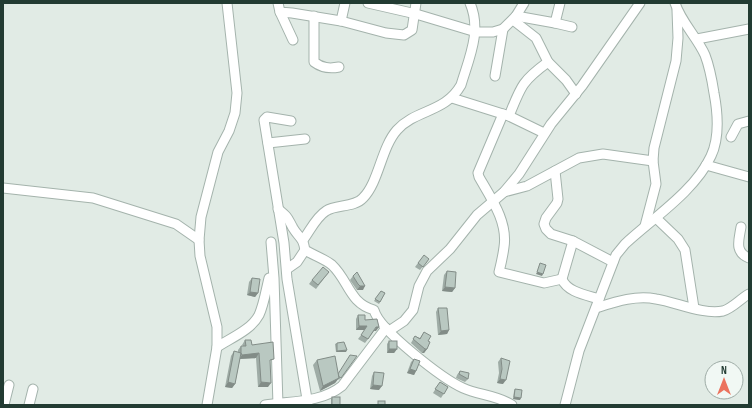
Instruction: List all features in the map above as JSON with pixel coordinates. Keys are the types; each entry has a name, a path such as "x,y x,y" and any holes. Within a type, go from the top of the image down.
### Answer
{"street":[{"path":"341,21 345,3"},
{"path":"368,3 416,14 476,32 493,32 503,30"},
{"path":"279,8 341,21 386,33 404,35 412,30 416,14 416,3"},
{"path":"303,240 322,214 327,210 353,204 363,199 378,170 386,148 398,130 407,122 436,109 452,98 461,86 476,32 474,12 470,3"},
{"path":"495,76 503,30 514,18 524,3"},
{"path":"554,23 560,3"},
{"path":"265,405 312,402 330,394 342,386 388,330 404,321 413,310 419,286 427,271 450,249 477,215 492,200 504,192 523,168 544,133 576,94 640,3"},
{"path":"207,405 217,347 217,327 200,256 199,240 201,217 218,152 229,132 235,112 237,93 230,4"},
{"path":"565,405 573,370 613,262 620,249 692,184 712,156 717,137 718,121 709,68 697,39 676,6"},
{"path":"645,226 656,184 653,161 654,148 677,51 676,6"},
{"path":"279,8 293,40"},
{"path":"314,16 314,62 320,66 330,69 339,67"},
{"path":"514,18 572,27"},
{"path":"514,18 536,38 548,62 566,80 576,94"},
{"path":"697,39 749,29"},
{"path":"548,62 524,82 478,172 479,177 499,211 505,246 499,272 544,283 562,279"},
{"path":"452,98 506,115 544,133"},
{"path":"291,121 267,117 264,120 287,269 287,279 312,402"},
{"path":"732,137 738,124 749,121"},
{"path":"268,143 305,139"},
{"path":"504,192 527,186 572,161 591,156 616,155 653,161"},
{"path":"706,165 749,177"},
{"path":"555,171 558,199 557,203 546,218 544,224 546,229 551,234 574,241 613,262"},
{"path":"3,188 93,198 176,224 199,240"},
{"path":"278,209 290,219 294,229 303,240 305,250 297,262 287,269"},
{"path":"656,218 678,239 684,250 694,308"},
{"path":"741,227 738,249 742,255 749,258"},
{"path":"574,241 562,279 564,285 597,304 644,298 656,299 714,311 725,310 749,294"},
{"path":"271,242 278,404"},
{"path":"305,250 332,265 356,301 363,307 374,310 376,316 388,330 426,364 449,381 464,389 486,394 512,405"},
{"path":"217,347 248,327 256,319 261,310 272,278"},
{"path":"272,278 287,279"},
{"path":"4,405 10,385"},
{"path":"29,405 33,389"}],"building":[{"path":"424,255 429,259 423,267 418,263"},
{"path":"540,263 546,265 543,274 537,272"},
{"path":"323,267 329,272 318,285 312,280"},
{"path":"447,271 456,272 455,288 445,287"},
{"path":"357,272 365,286 360,286 353,276"},
{"path":"252,278 260,279 258,293 250,292"},
{"path":"381,291 385,293 380,302 375,299"},
{"path":"438,308 447,308 449,330 441,331"},
{"path":"358,315 365,315 365,320 377,319 379,327 376,327 368,339 361,335 367,326 359,326"},
{"path":"424,332 431,336 428,341 430,342 427,349 413,339 415,336 420,339"},
{"path":"245,340 251,340 252,345 273,342 274,359 270,360 271,383 261,382 259,353 242,355 241,346 246,346"},
{"path":"389,341 397,341 397,349 389,349"},
{"path":"344,342 347,350 337,351 337,343"},
{"path":"234,351 241,353 235,384 228,382"},
{"path":"350,355 357,356 341,378 338,374"},
{"path":"335,356 339,378 323,386 317,360"},
{"path":"501,358 510,361 506,380 500,379 502,369"},
{"path":"414,359 420,361 416,371 410,369"},
{"path":"460,371 469,373 468,379 459,374"},
{"path":"374,372 384,373 382,386 373,385"},
{"path":"440,382 448,387 444,394 435,389"},
{"path":"515,389 522,390 521,398 514,397"},
{"path":"332,397 340,397 340,405 332,405"},
{"path":"378,401 385,401 385,405 378,405"}]}
